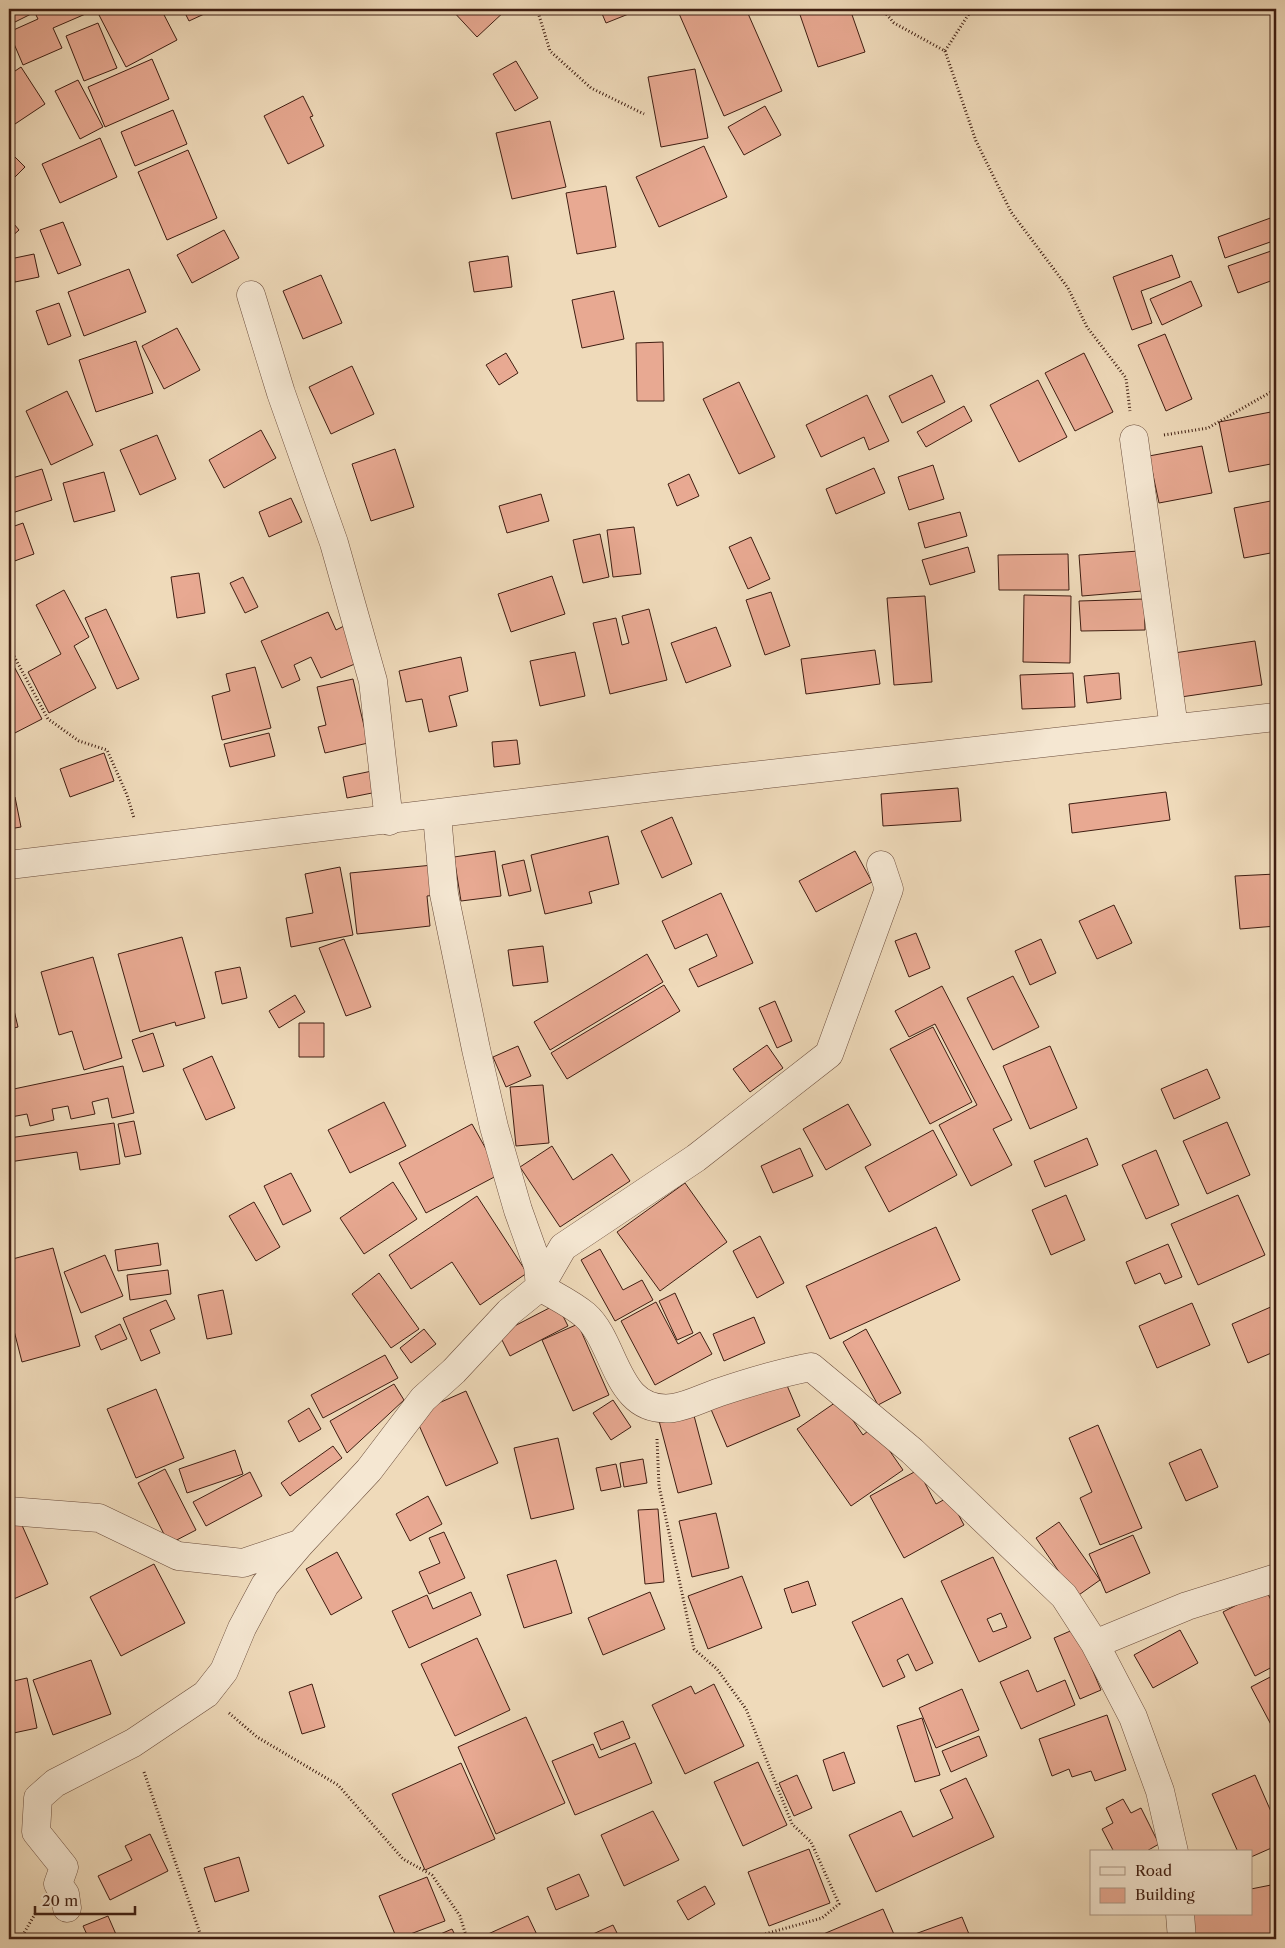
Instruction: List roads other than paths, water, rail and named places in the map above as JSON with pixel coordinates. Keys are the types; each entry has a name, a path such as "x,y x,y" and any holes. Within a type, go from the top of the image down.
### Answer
{"street":[{"path":"251,295 281,393 334,543 373,682 389,821"},
{"path":"1134,439 1174,728"},
{"path":"9,865 389,821 662,786 1276,717"},
{"path":"437,815 444,894 466,1004 494,1127 518,1210 538,1266 540,1286"},
{"path":"67,1908 65,1894 58,1884 64,1867 36,1832 35,1821 38,1798 54,1782 133,1744 206,1694 224,1671 242,1628 265,1585 300,1544 369,1470 423,1399 454,1371 509,1312 540,1286 563,1247 696,1158 829,1054 889,889 882,865"},
{"path":"540,1286 586,1316 596,1329 622,1380 633,1396 656,1409 674,1408 769,1375 811,1367 912,1451 1064,1596 1095,1644 1133,1718 1160,1791 1174,1850"},
{"path":"9,1511 98,1518 178,1556 242,1564 300,1544"},
{"path":"1095,1644 1187,1606 1276,1578"},
{"path":"1180,1916 1182,1939"}]}
